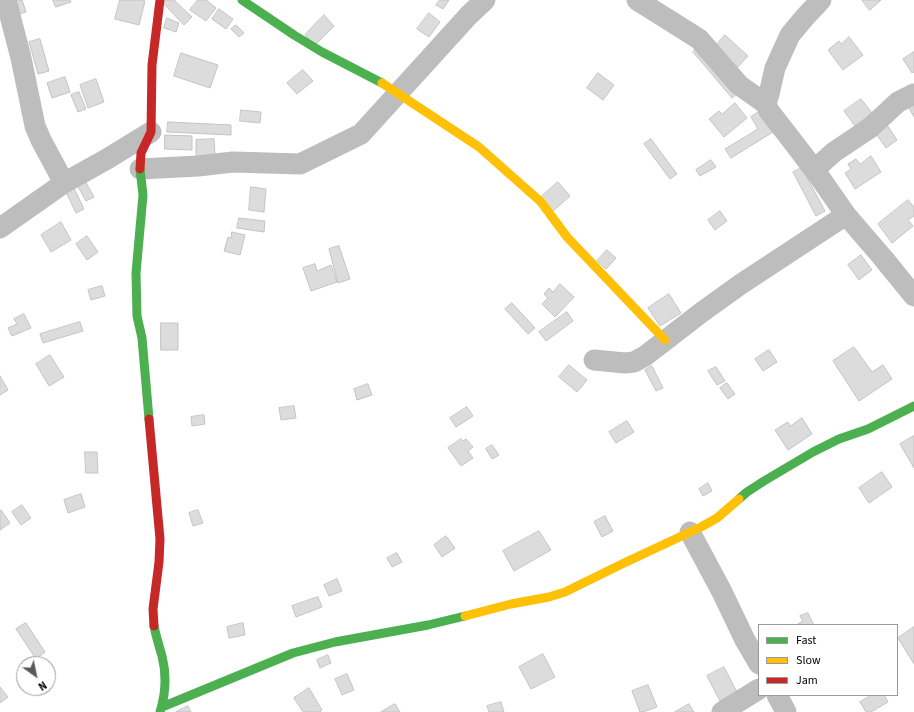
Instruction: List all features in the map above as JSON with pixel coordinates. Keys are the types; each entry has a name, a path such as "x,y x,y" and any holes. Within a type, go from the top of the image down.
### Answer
{"street":[{"path":"6,0 36,126 41,140 64,183"},
{"path":"160,0 152,65 151,132 140,153 143,195 136,273 137,316 142,338 160,541 153,617 154,628 164,664 166,678 165,694 161,710"},
{"path":"242,0 294,36 387,85 479,146 541,202 567,238 665,340"},
{"path":"140,168 198,166 233,162 300,164 361,134 469,15 485,0"},
{"path":"637,0 699,40 738,85 766,104 769,111 846,215 884,258 914,296"},
{"path":"766,104 774,68 790,35 821,0"},
{"path":"814,170 834,152 870,128 898,102 914,94"},
{"path":"0,228 64,183 151,132"},
{"path":"594,360 626,363 634,362 645,356 741,284 846,215"},
{"path":"161,710 293,653 335,642 428,625 565,592 717,518 731,505 758,485 794,463 839,439 868,429 914,406"},
{"path":"690,532 722,592 745,640 758,662"},
{"path":"722,712 758,690"},
{"path":"778,696 786,712"}],"building":[{"path":"9,0 22,0 26,12 12,16"},
{"path":"53,0 70,0 71,2 56,7"},
{"path":"120,0 145,1 139,25 115,19"},
{"path":"166,0 174,0 192,17 184,25 163,3"},
{"path":"198,0 206,0 216,8 206,21 190,10"},
{"path":"440,0 449,0 443,9 436,5"},
{"path":"862,0 881,0 870,10"},
{"path":"219,9 233,19 226,29 212,19"},
{"path":"429,13 440,22 429,37 417,29"},
{"path":"324,15 334,26 315,45 305,35"},
{"path":"167,18 179,23 176,32 164,28"},
{"path":"236,25 244,33 239,37 231,29"},
{"path":"725,35 748,56 735,70 713,49"},
{"path":"849,37 863,55 843,70 828,50 839,41 841,44"},
{"path":"40,39 49,71 38,74 29,42"},
{"path":"700,46 739,92 732,98 693,52"},
{"path":"914,52 914,72 912,73 903,59"},
{"path":"181,53 218,65 210,88 174,76"},
{"path":"303,70 313,81 297,94 287,83"},
{"path":"598,73 614,85 603,100 587,88"},
{"path":"65,77 70,92 52,98 47,83"},
{"path":"96,79 104,102 88,108 80,85"},
{"path":"79,92 86,109 78,112 71,95"},
{"path":"861,99 872,113 855,126 844,111"},
{"path":"914,100 914,117 907,104"},
{"path":"735,103 747,118 724,137 709,119 719,111 722,114"},
{"path":"241,110 261,112 260,123 240,121"},
{"path":"760,111 773,132 731,158 725,149 758,129 751,117"},
{"path":"168,122 231,125 231,135 167,132"},
{"path":"887,125 897,140 886,148 875,132"},
{"path":"165,135 192,136 192,150 165,149"},
{"path":"214,139 215,155 196,156 196,140"},
{"path":"651,139 677,174 670,179 644,144"},
{"path":"871,156 881,172 855,189 845,173 851,169 848,164 856,159 860,164"},
{"path":"711,160 716,167 700,176 696,170"},
{"path":"802,168 825,211 816,216 793,172"},
{"path":"84,179 94,197 86,201 76,183"},
{"path":"558,182 570,196 553,211 541,197"},
{"path":"72,184 84,209 76,213 64,188"},
{"path":"251,187 266,189 264,212 249,210"},
{"path":"908,200 914,207 914,216 908,220 913,226 892,243 878,224"},
{"path":"720,211 727,221 715,230 708,220"},
{"path":"239,218 265,221 264,232 237,228"},
{"path":"61,222 71,240 51,252 41,235"},
{"path":"232,232 245,235 240,255 224,251 228,237 231,238"},
{"path":"87,236 98,252 87,260 76,244"},
{"path":"339,246 350,279 338,283 329,249"},
{"path":"607,250 616,258 606,269 597,261"},
{"path":"861,255 872,270 859,280 848,265"},
{"path":"315,264 317,271 331,265 337,282 311,291 303,268"},
{"path":"560,284 574,297 555,317 542,304 548,298 544,294 549,288 553,292"},
{"path":"102,286 105,296 91,300 88,290"},
{"path":"669,294 681,313 660,326 648,308"},
{"path":"512,303 535,328 528,334 505,309"},
{"path":"567,312 573,321 546,341 539,332"},
{"path":"24,314 31,328 12,336 8,328 17,324 14,319"},
{"path":"80,322 83,331 43,343 40,334"},
{"path":"161,323 178,323 178,350 161,350"},
{"path":"854,347 872,372 883,365 892,379 859,401 833,361"},
{"path":"769,350 777,362 763,371 755,359"},
{"path":"50,355 64,377 49,386 36,364"},
{"path":"569,365 587,380 577,392 559,377"},
{"path":"652,366 663,388 656,391 645,370"},
{"path":"716,367 725,381 717,385 708,371"},
{"path":"0,376 8,390 0,395"},
{"path":"727,383 735,394 728,399 720,388"},
{"path":"368,384 372,395 357,400 354,389"},
{"path":"294,406 296,418 281,420 279,408"},
{"path":"467,407 473,416 456,427 450,418"},
{"path":"204,415 205,424 192,426 191,417"},
{"path":"802,418 812,434 788,450 775,430 788,422 790,426"},
{"path":"627,421 634,432 616,443 609,432"},
{"path":"914,436 914,468 900,444"},
{"path":"461,439 463,441 466,439 473,447 468,451 473,458 461,466 448,448"},
{"path":"492,445 499,455 492,459 486,449"},
{"path":"85,452 97,452 98,473 86,473"},
{"path":"882,472 892,487 869,503 859,488"},
{"path":"708,483 712,491 703,496 699,489"},
{"path":"81,494 85,507 68,513 64,500"},
{"path":"22,505 31,518 21,525 12,512"},
{"path":"1,510 10,523 0,530 0,511"},
{"path":"198,510 203,523 193,526 189,513"},
{"path":"605,516 613,531 602,537 594,522"},
{"path":"539,531 551,550 514,571 503,551"},
{"path":"446,536 455,548 442,557 434,545"},
{"path":"397,553 402,562 392,567 387,558"},
{"path":"337,579 342,591 329,596 324,585"},
{"path":"318,597 322,607 296,617 292,606"},
{"path":"808,613 814,624 798,624 803,621 800,616"},
{"path":"26,623 45,652 40,656 34,656 16,629"},
{"path":"243,623 245,635 229,638 227,627"},
{"path":"914,627 914,664 898,638"},
{"path":"543,654 555,677 531,689 519,667"},
{"path":"328,655 331,663 320,668 317,660"},
{"path":"724,667 737,692 720,701 707,676"},
{"path":"347,674 354,690 342,695 335,679"},
{"path":"648,685 657,707 640,712 632,691"},
{"path":"0,687 8,697 0,703"},
{"path":"309,688 322,710 320,712 303,712 294,698"},
{"path":"870,696 885,696 888,702 871,712 866,712 860,702"},
{"path":"501,702 504,712 489,712 487,706"},
{"path":"395,704 400,712 381,712"},
{"path":"689,704 694,712 675,712"},
{"path":"188,706 191,712 176,712"}],"traffic: fast":[{"path":"242,0 322,52 382,83"},
{"path":"140,169 143,195 136,273 137,316 142,338 149,419"},
{"path":"739,499 764,481 813,452 839,439 868,429 914,406"},
{"path":"162,707 293,653 335,642 428,625 465,616"},
{"path":"154,626 164,663 165,677 165,691 160,712"}],"traffic: slow":[{"path":"382,83 479,147 541,202 567,237 665,340"},
{"path":"465,616 565,592 701,527 717,518 739,499"}],"traffic: jam":[{"path":"140,169 141,153 151,132 152,65 160,0"},
{"path":"149,419 160,539 159,562 153,609 154,626"}]}
